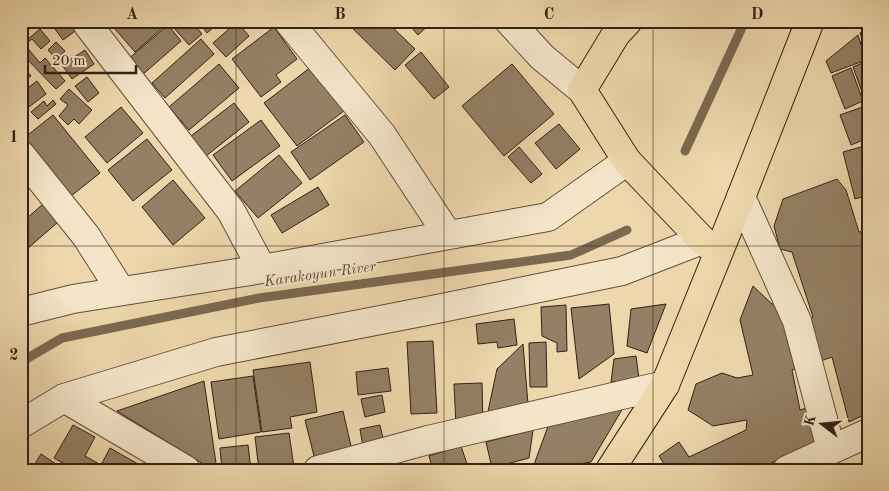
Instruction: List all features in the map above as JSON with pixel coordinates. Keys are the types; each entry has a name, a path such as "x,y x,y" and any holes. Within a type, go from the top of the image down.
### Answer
{"main road":[{"path":"628,21 616,34 582,90 627,161 710,247"},
{"path":"610,470 665,385 710,247 741,197 810,21"}],"street":[{"path":"288,21 382,135 448,235"},
{"path":"509,21 542,57 582,90"},
{"path":"88,25 231,211 262,269"},
{"path":"21,155 86,236 121,292"},
{"path":"21,311 73,299 262,269 548,217 627,161"},
{"path":"741,197 797,321 824,458"},
{"path":"21,424 64,398 216,352 622,271 710,247"},
{"path":"318,470 428,440 665,385"},
{"path":"64,398 186,470"},
{"path":"787,470 824,458 868,433"}],"building":[{"path":"56,21 71,21 78,29 63,40 52,25"},
{"path":"108,21 170,21 135,52"},
{"path":"180,21 191,21 202,34 189,45 173,27"},
{"path":"198,21 221,21 207,33"},
{"path":"345,21 386,21 415,49 395,70"},
{"path":"406,21 433,21 418,35"},
{"path":"237,22 249,36 226,57 213,43"},
{"path":"168,25 181,41 141,76 127,60"},
{"path":"274,27 297,59 276,75 281,82 261,97 232,59"},
{"path":"868,28 868,56 860,33"},
{"path":"40,29 50,41 41,49 32,39 25,45 40,63 45,58 65,81 56,89 21,53 21,34 27,40"},
{"path":"858,35 866,60 831,73 826,61"},
{"path":"201,39 214,54 165,98 152,83"},
{"path":"56,42 65,51 56,59 48,50"},
{"path":"85,50 94,64 72,79 62,65"},
{"path":"421,52 449,87 434,99 405,65"},
{"path":"867,61 868,102 866,103 853,67"},
{"path":"21,64 31,76 21,84"},
{"path":"219,64 239,88 189,130 169,107"},
{"path":"512,64 554,114 504,156 462,106"},
{"path":"311,67 344,111 297,146 264,103"},
{"path":"851,68 863,101 845,109 832,76"},
{"path":"87,77 99,93 88,102 75,86"},
{"path":"37,81 46,94 21,113 21,93"},
{"path":"69,89 92,110 79,124 74,119 68,125 59,116 68,105 60,99"},
{"path":"53,100 56,104 38,119 31,112 44,101 47,106"},
{"path":"234,103 249,122 206,156 191,136"},
{"path":"868,105 868,138 851,145 840,115"},
{"path":"121,107 143,133 107,163 85,137"},
{"path":"53,115 100,173 71,196 24,138"},
{"path":"345,115 364,142 310,180 291,152"},
{"path":"261,120 280,146 232,181 213,155"},
{"path":"559,124 580,149 556,169 535,143"},
{"path":"147,139 172,170 133,201 108,170"},
{"path":"868,145 868,195 855,199 843,152"},
{"path":"519,147 542,174 531,183 508,157"},
{"path":"279,155 302,183 258,218 235,191"},
{"path":"837,179 846,190 859,232 868,231 868,413 849,422 832,357 815,363 803,322 813,317 792,252 780,249 774,226 783,199"},
{"path":"173,180 205,218 173,245 142,207"},
{"path":"318,187 329,205 282,233 271,215"},
{"path":"43,204 58,222 27,249 21,242 21,213 26,219"},
{"path":"753,286 772,304 779,305 799,367 792,370 800,410 813,406 821,439 757,470 662,470 666,467 659,456 679,442 689,457 746,430 747,420 713,426 688,410 696,384 722,373 737,378 753,375 740,320"},
{"path":"609,304 614,354 579,379 571,308"},
{"path":"666,304 647,353 627,346 631,309"},
{"path":"566,305 567,351 557,352 557,343 542,336 541,307"},
{"path":"514,319 517,345 498,348 497,342 478,344 476,324"},
{"path":"433,341 437,413 411,414 407,342"},
{"path":"546,342 547,387 530,387 529,343"},
{"path":"523,344 529,416 486,421 497,369"},
{"path":"636,356 639,379 611,382 614,359"},
{"path":"310,362 317,412 290,417 292,428 262,432 253,370"},
{"path":"388,368 391,391 358,395 356,372"},
{"path":"253,376 261,432 219,439 211,382"},
{"path":"204,381 217,470 213,470 117,411"},
{"path":"482,383 483,425 456,426 454,384"},
{"path":"382,395 385,412 365,417 361,399"},
{"path":"626,403 591,462 546,470 532,470 551,418"},
{"path":"343,411 353,455 316,464 305,420"},
{"path":"73,425 95,437 85,456 101,465 110,448 138,464 135,470 75,470 54,458"},
{"path":"380,425 384,443 363,447 360,429"},
{"path":"533,430 529,458 492,468 486,442"},
{"path":"289,433 294,467 259,470 255,437"},
{"path":"248,445 251,470 222,470 220,448"},
{"path":"461,446 469,470 433,470 429,456"},
{"path":"41,454 65,470 31,470"}],"waterway":[{"name":"Karakoyun River","path":"685,151 745,21"},
{"name":"Karakoyun River","path":"21,362 62,338 259,298 571,255 627,230"}]}
